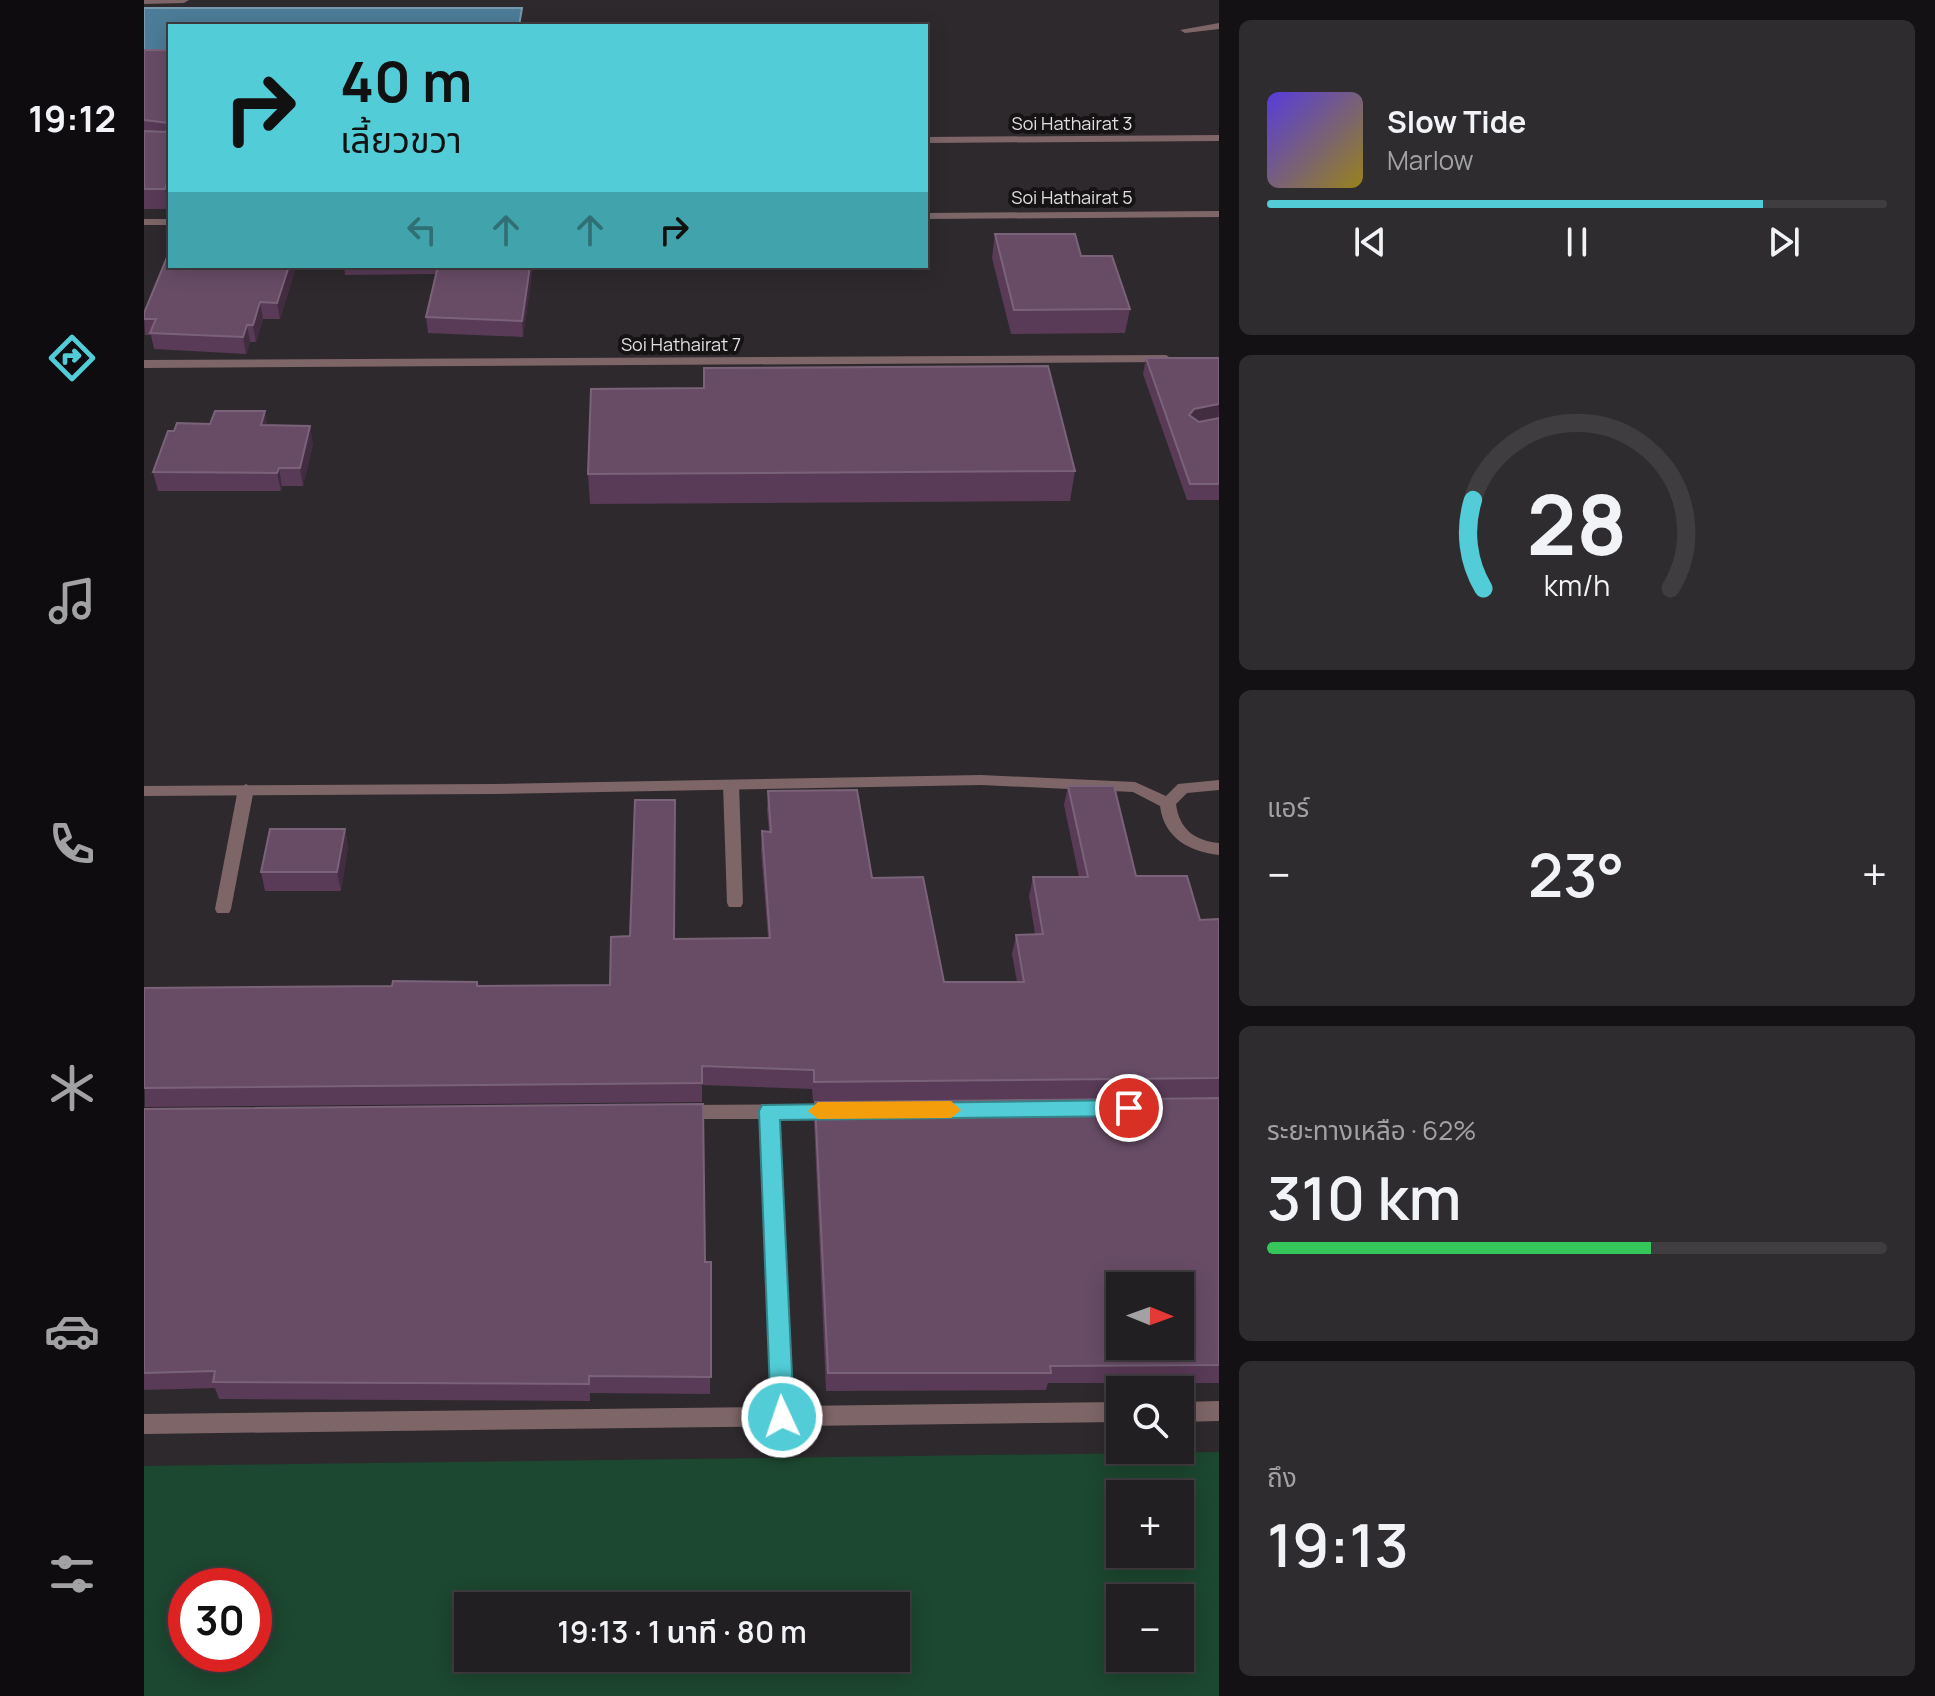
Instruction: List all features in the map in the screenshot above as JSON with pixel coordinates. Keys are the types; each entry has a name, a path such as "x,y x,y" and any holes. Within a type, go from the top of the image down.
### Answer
{"street":[{"path":"144,1 184,0"},
{"path":"1185,30 1219,26"},
{"name":"Soi Hathairat 3","path":"928,140 1219,138"},
{"name":"Soi Hathairat 5","path":"928,216 1219,214"},
{"path":"144,222 168,222"},
{"name":"Soi Hathairat 7","path":"144,364 1188,359"},
{"path":"144,791 997,780 1135,787 1168,803"},
{"path":"731,785 735,903"},
{"path":"1168,803 1183,788 1219,785"},
{"path":"223,909 246,789"},
{"path":"1168,803 1172,826 1182,836 1195,844 1219,849"},
{"path":"660,1112 847,1110"},
{"path":"769,1111 782,1417"},
{"path":"1194,1412 1219,1411"},
{"path":"144,1424 1106,1412"}],"green space":[{"path":"1194,1452 1219,1452 1219,1696 144,1696 144,1466 1106,1453 1106,1464 1194,1464"}],"water":[{"path":"144,8 522,8 519,24 168,24 168,55 144,55"}],"building":[{"path":"144,50 168,50 168,123 144,120"},
{"path":"168,126 168,179 165,189 144,189 144,131 166,132"},
{"path":"995,234 1075,234 1081,256 1112,256 1130,309 1014,310"},
{"path":"168,255 168,268 288,268 277,303 260,302 253,325 247,325 243,337 150,333 156,319 144,319"},
{"path":"438,268 530,268 522,321 426,317"},
{"path":"1146,358 1219,358 1219,404 1194,409 1189,415 1199,422 1219,418 1219,484 1190,484"},
{"path":"1048,366 1075,471 588,474 591,389 704,388 704,368"},
{"path":"215,411 265,411 261,425 310,426 300,468 279,468 277,473 153,472 168,431 174,431 177,423 210,424"},
{"path":"1068,786 1114,786 1136,876 1187,876 1200,920 1219,919 1219,1078 814,1082 814,1070 702,1066 702,1083 144,1088 144,988 392,986 393,981 477,982 477,986 610,985 611,937 630,936 635,800 675,800 674,939 770,938 762,831 771,832 768,791 857,790 872,878 923,877 944,982 1024,982 1016,935 1043,934 1033,877 1088,877"},
{"path":"270,829 345,829 337,872 261,872"},
{"path":"1219,1098 1219,1365 1050,1366 1051,1373 828,1373 815,1102"},
{"path":"703,1104 705,1262 711,1262 711,1377 589,1376 589,1384 213,1382 215,1371 144,1373 144,1109"}],"slow traffic":[{"path":"818,1111 951,1110"}],"route":[{"path":"782,1417 769,1111 1129,1108"}]}
